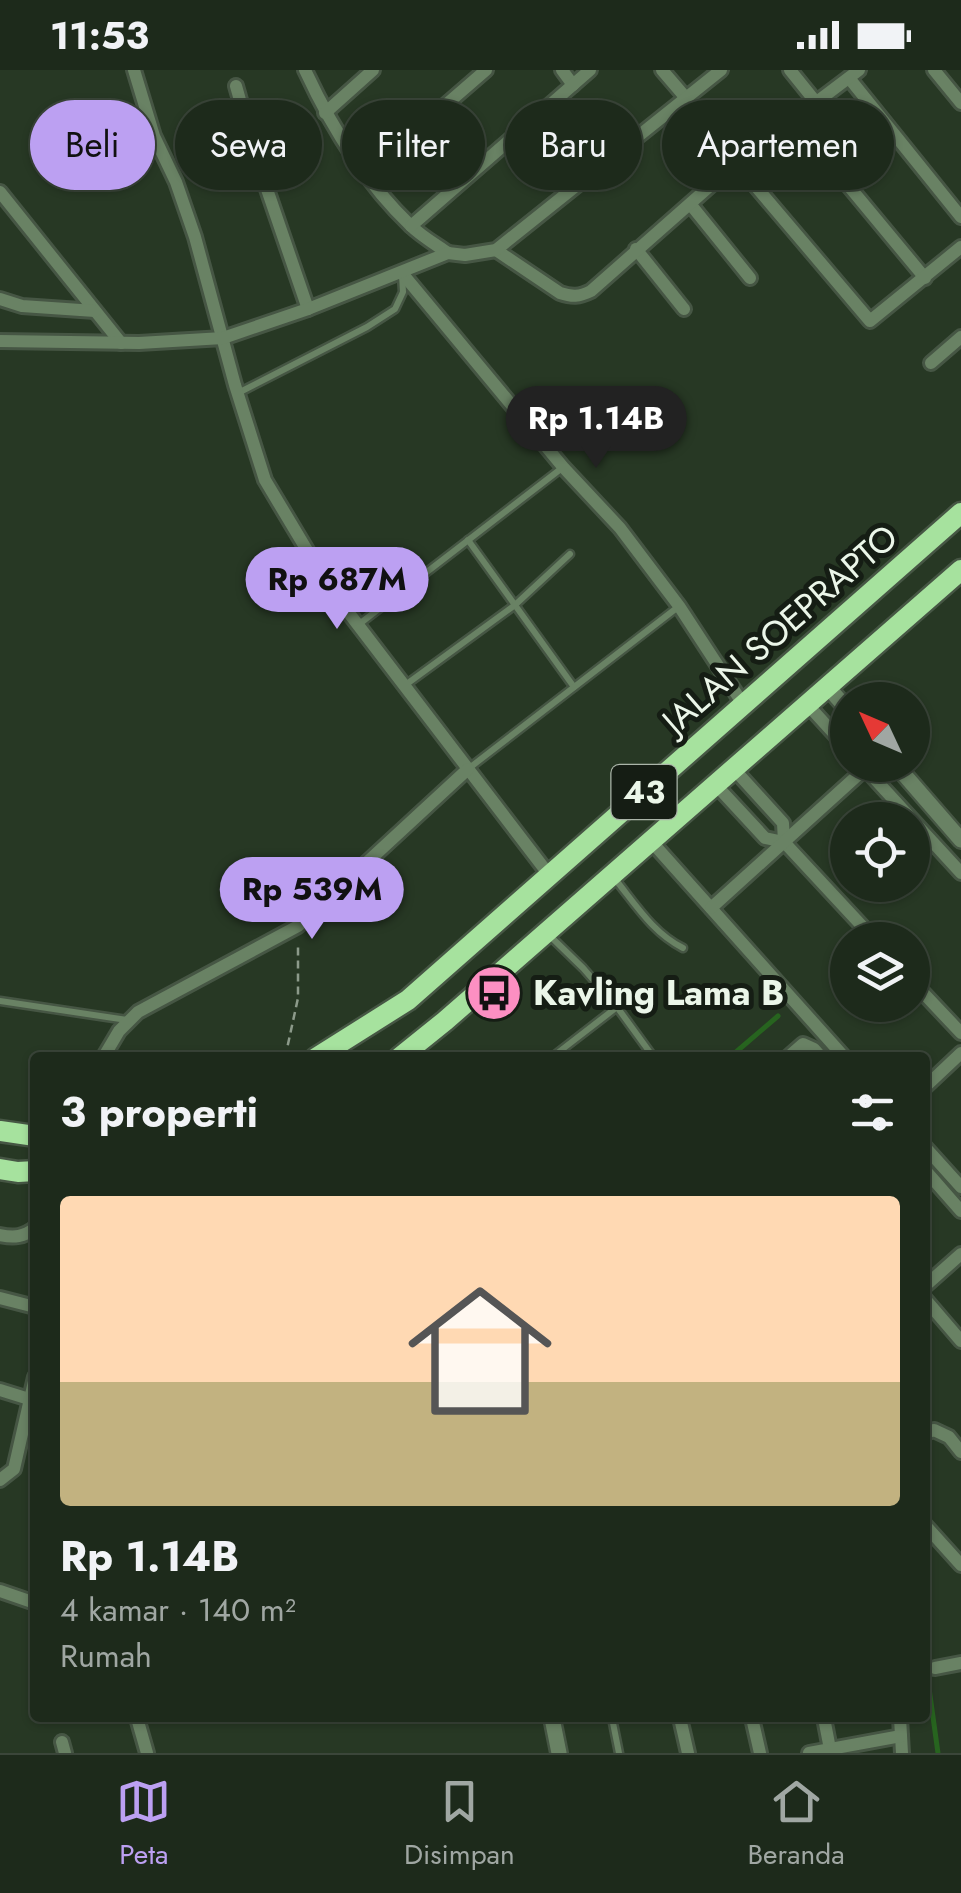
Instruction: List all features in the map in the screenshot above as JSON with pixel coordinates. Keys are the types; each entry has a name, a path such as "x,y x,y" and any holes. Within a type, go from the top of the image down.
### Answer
{"highway":[{"name":"JALAN SOEPRAPTO","path":"326,1052 408,1000 961,513"},
{"name":"43","path":"411,1052 961,570"},
{"path":"0,1131 30,1135"},
{"path":"0,1168 30,1171"}],"street":[{"path":"134,70 154,136 176,182 195,237 265,480 330,587 550,876"},
{"path":"306,70 325,113 342,138"},
{"path":"325,113 373,70"},
{"path":"451,100 486,70"},
{"path":"562,70 573,85"},
{"path":"411,226 590,70"},
{"path":"662,70 686,98"},
{"path":"380,190 411,226 448,253 496,250 722,70"},
{"path":"790,70 815,100"},
{"path":"934,70 961,103"},
{"path":"817,100 854,74 961,217"},
{"path":"236,86 240,100"},
{"path":"268,190 308,309"},
{"path":"496,250 560,292 571,296 590,291 707,190"},
{"path":"759,190 870,321 961,248"},
{"path":"852,190 924,278"},
{"path":"0,192 121,343"},
{"path":"691,205 750,278"},
{"path":"636,249 684,308"},
{"path":"0,341 121,343 224,338 402,274 448,253"},
{"path":"402,274 562,467 620,528 680,606 743,704"},
{"path":"0,299 22,306 95,310"},
{"path":"931,362 961,337"},
{"path":"827,686 830,689"},
{"path":"807,704 830,729"},
{"path":"733,768 783,823 784,842"},
{"path":"107,1052 138,1012 298,926 468,769"},
{"path":"710,908 849,782"},
{"path":"880,782 961,874"},
{"path":"911,782 961,840"},
{"path":"715,784 766,838 784,842 858,922"},
{"path":"650,840 840,1052"},
{"path":"930,1000 961,1033"},
{"path":"794,1052 803,1044 817,1052"},
{"path":"930,1081 961,1053"},
{"path":"930,1153 961,1187"},
{"path":"930,1176 961,1211"},
{"path":"0,1235 26,1236 30,1232"},
{"path":"930,1282 961,1254"},
{"path":"0,1298 30,1306"},
{"path":"930,1305 961,1341"},
{"path":"0,1390 30,1398 14,1469 0,1480"},
{"path":"930,1431 948,1437 961,1452"},
{"path":"930,1531 961,1565"},
{"path":"0,1590 30,1601"},
{"path":"935,1668 961,1663"},
{"path":"139,1722 146,1753"},
{"path":"553,1722 560,1753"},
{"path":"681,1722 688,1753"},
{"path":"753,1722 760,1753"},
{"path":"825,1722 830,1749"},
{"path":"900,1722 902,1753"},
{"path":"808,1753 901,1736"}],"lane":[{"path":"238,393 395,309 403,292 402,274"},
{"path":"358,625 562,467"},
{"path":"468,540 574,687"},
{"path":"404,686 515,605 570,554"},
{"path":"468,769 680,606"},
{"path":"611,874 663,936 683,948"},
{"path":"546,932 583,968 650,1052"},
{"path":"0,1002 128,1020"},
{"path":"559,1052 617,1008"},
{"path":"613,1722 620,1753"}],"path":[{"path":"287,1052 298,998 298,926"}],"waterway":[{"path":"736,1052 778,1016"},
{"path":"930,1695 938,1753"}],"place":[{"name":"Kavling Lama B","path":"494,993"}]}
